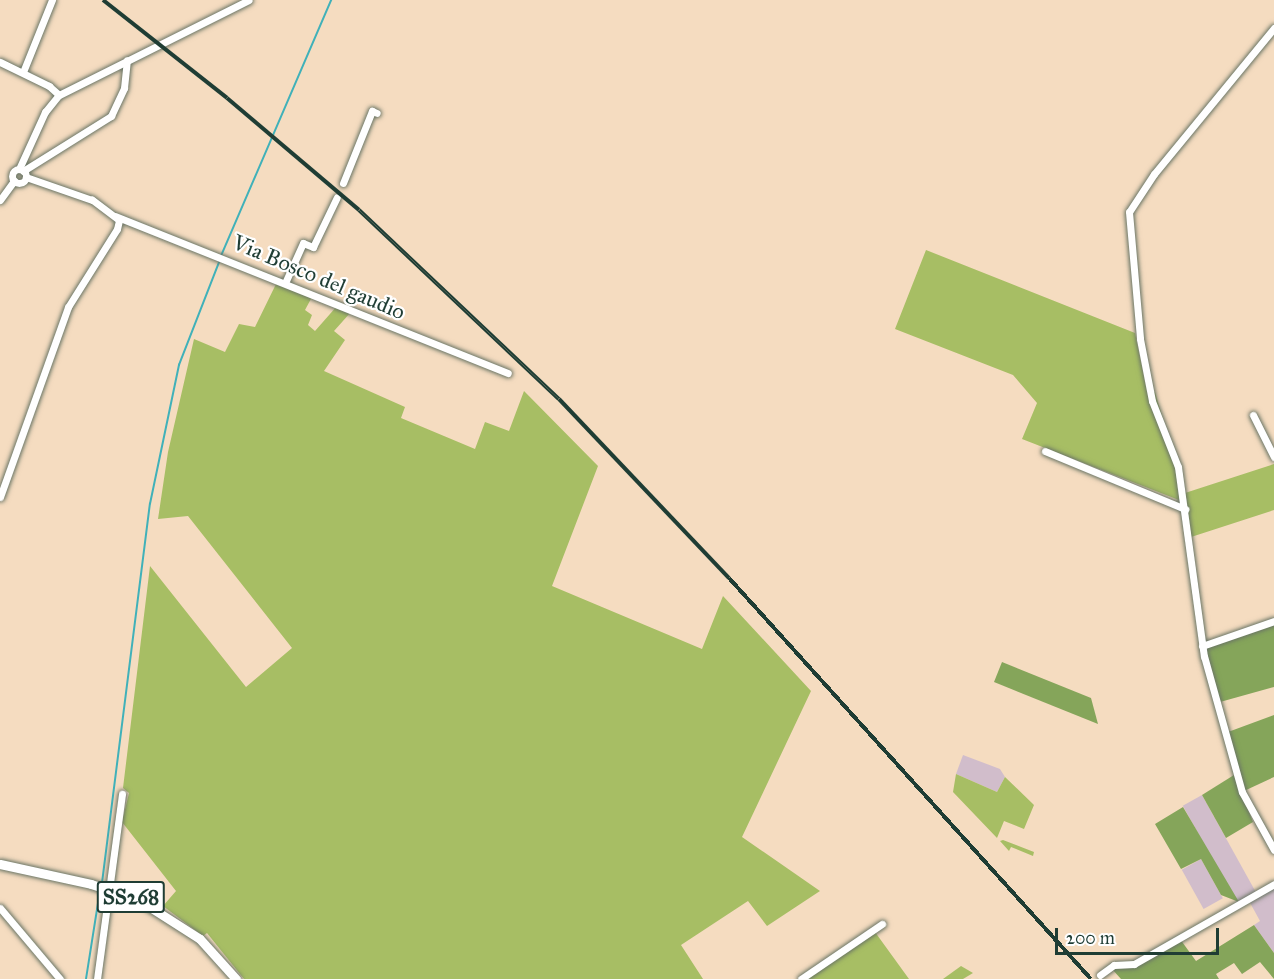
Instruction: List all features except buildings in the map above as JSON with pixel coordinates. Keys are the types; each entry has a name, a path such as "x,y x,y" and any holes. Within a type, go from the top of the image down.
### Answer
{"highway":[{"name":"SS268","path":"0,864 91,884 139,900 193,934 236,979"}],"street":[{"path":"23,72 52,0"},
{"path":"14,182 22,182 23,172 45,112 59,95 249,0"},
{"path":"1274,28 1154,174 1129,212 1139,328 1152,401 1178,467 1202,646 1242,792 1274,850"},
{"path":"14,182 12,174 23,172 111,116 124,88 127,60"},
{"path":"0,62 23,72 59,95"},
{"path":"343,183 372,111 378,113"},
{"name":"Via Bosco del gaudio","path":"23,172 92,200 115,216 508,373"},
{"path":"0,200 14,182"},
{"path":"285,283 303,243 313,247 337,197"},
{"path":"0,497 57,330 81,281 117,229 119,220 115,216"},
{"path":"1253,415 1274,457"},
{"path":"1045,451 1185,509"},
{"path":"1202,646 1274,621"},
{"path":"97,979 122,794"},
{"path":"1100,975 1114,965 1134,964 1274,884"},
{"path":"0,908 60,979"},
{"path":"801,979 882,924"}],"shaded area":[{"path":"963,755 1000,769 1005,777 997,792 956,774"},
{"path":"1202,795 1256,893 1237,904 1183,806"},
{"path":"1201,859 1223,898 1204,909 1182,870"},
{"path":"1274,885 1274,953 1254,925 1260,921 1248,899"}],"green space":[{"path":"926,250 1135,333 1147,392 1155,392 1185,493 1274,464 1274,510 1188,538 1184,502 1022,439 1037,403 1013,375 895,329"},
{"path":"277,282 312,297 305,310 312,315 308,325 315,331 337,306 351,312 334,331 345,340 324,371 405,407 401,418 475,449 485,422 509,431 524,391 598,466 552,586 702,649 723,596 811,691 742,837 820,891 767,926 748,901 681,945 703,979 244,979 207,933 203,936 163,906 176,891 122,822 129,793 123,788 150,566 246,687 292,648 188,516 158,519 168,452 194,339 225,352 239,324 255,327"},
{"path":"1274,622 1274,687 1220,702 1204,647"},
{"path":"1002,662 1091,698 1098,724 994,682"},
{"path":"1274,715 1274,777 1244,791 1228,732"},
{"path":"956,774 997,792 1005,777 1034,805 1024,829 1004,821 997,838 953,792"},
{"path":"1234,775 1253,822 1226,838 1202,795"},
{"path":"1183,807 1239,902 1221,895 1201,859 1181,869 1155,824"},
{"path":"1003,840 1034,852 1033,856 1011,847 1009,851 1000,841"},
{"path":"1254,925 1274,953 1274,979 1260,962 1242,974 1234,963 1216,974 1219,979 1121,979 1112,969 1130,968 1180,939 1196,961"},
{"path":"875,932 909,979 806,979 825,967"},
{"path":"961,966 973,973 963,979 943,979"}],"waterway":[{"path":"221,256 331,0"},
{"path":"102,883 150,504 179,365 220,260"},
{"path":"86,979 100,891"}],"railway":[{"path":"103,0 227,98 359,210 559,399 729,578 1091,979"}]}
